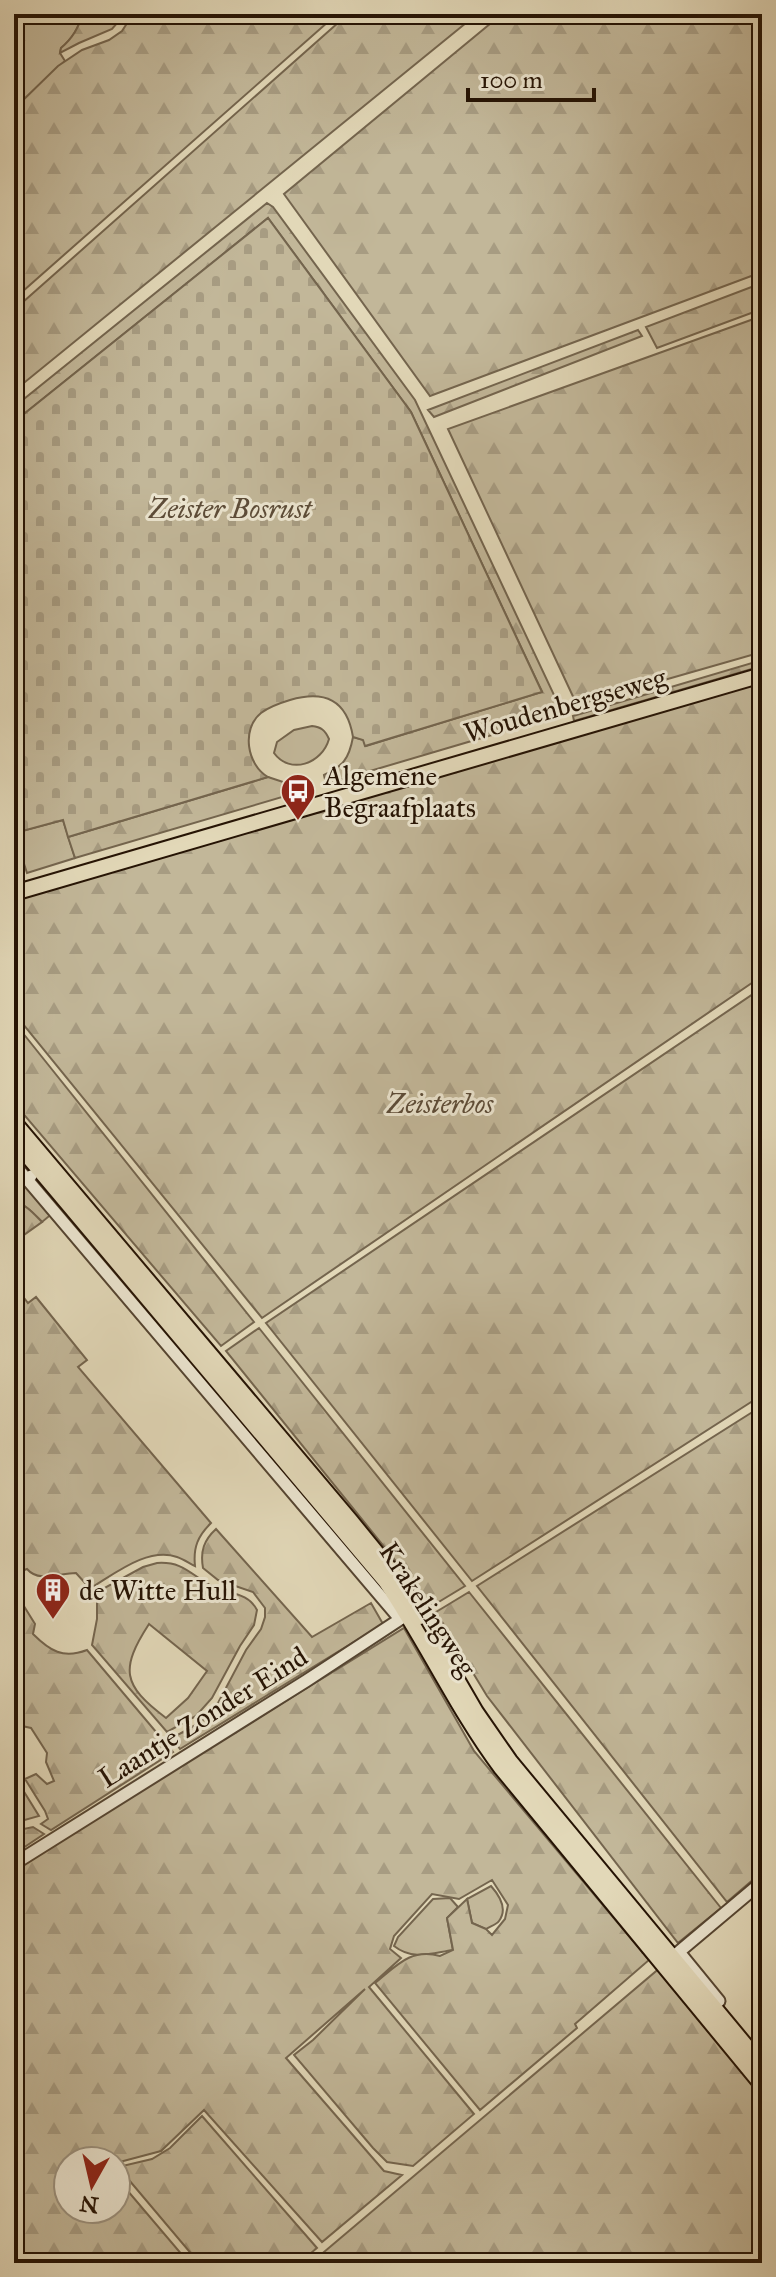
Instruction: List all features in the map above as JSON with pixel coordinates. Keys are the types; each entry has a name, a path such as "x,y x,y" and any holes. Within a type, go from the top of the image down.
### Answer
{"main road":[{"name":"Woudenbergseweg","path":"14,893 762,675"},
{"name":"Krakelingweg","path":"14,1122 38,1171"},
{"name":"Krakelingweg","path":"14,1140 386,1582 483,1745 538,1815 672,1958 762,2065"},
{"name":"Krakelingweg","path":"672,1958 762,2085"}],"street":[{"name":"Krakelingweg","path":"14,1164 38,1171"},
{"path":"14,1185 38,1171"},
{"name":"Laantje Zonder Eind","path":"14,1864 408,1615"},
{"path":"672,1958 762,1882"},
{"name":"Krakelingweg","path":"672,1958 719,2001"}],"green space":[{"path":"14,14 33,19 37,14 83,14 75,32 61,48 60,53 65,61 14,109 14,60 24,41 14,36"},
{"path":"83,14 125,14 112,29 60,53 75,32"},
{"path":"133,14 337,14 14,299 14,109 58,66 82,50 109,40 122,31"},
{"path":"348,14 477,14 14,391 14,310"},
{"path":"502,14 762,14 762,272 430,396 284,194"},
{"path":"267,203 415,400 563,714 326,784 324,775 344,761 353,737 364,740 366,746 542,692 411,412 268,218 14,422 14,407"},
{"name":"Zeister Bosrust","path":"268,218 411,412 542,692 365,746 363,740 353,737 346,714 332,701 314,696 290,700 264,711 251,728 251,756 268,777 68,837 63,820 15,833 18,849 14,850 14,422"},
{"path":"762,283 762,309 657,348 646,327"},
{"path":"762,316 762,652 577,705 448,429"},
{"path":"638,330 642,336 434,417 428,410"},
{"path":"762,660 762,666 574,721 573,716"},
{"name":"Zeisterbos","path":"762,680 762,976 262,1318 14,1013 14,898"},
{"path":"312,726 326,733 329,739 320,755 313,760 305,764 288,764 274,753 277,742 294,730"},
{"path":"268,777 289,784 301,783 306,790 75,858 68,837"},
{"path":"63,820 75,858 27,873 14,833"},
{"path":"762,988 762,1395 472,1581 266,1323"},
{"path":"14,1022 254,1322 221,1346 14,1103"},
{"path":"35,1182 41,1182 189,1351 181,1355"},
{"path":"28,1184 54,1212 42,1222 26,1207 14,1202 14,1190"},
{"path":"14,1202 26,1207 42,1222 14,1242"},
{"path":"14,1285 28,1303 36,1297 87,1360 78,1367 211,1523 197,1542 195,1566 177,1557 155,1555 134,1562 94,1586 86,1584 76,1573 37,1576 27,1569 19,1572 22,1603 35,1624 33,1634 57,1652 71,1654 87,1650 173,1752 51,1830 41,1824 48,1819 25,1779 36,1774 47,1784 54,1781 46,1762 47,1753 31,1728 22,1726 14,1719"},
{"path":"259,1328 465,1586 432,1606 226,1351"},
{"path":"762,1406 762,1872 727,1902 477,1586"},
{"path":"216,1529 312,1637 371,1603 383,1624 180,1749 172,1738 201,1722 218,1703 265,1617 265,1608 253,1592 218,1580 203,1568 204,1546"},
{"path":"157,1563 175,1564 214,1587 244,1597 257,1610 254,1625 212,1698 196,1716 167,1732 92,1645 97,1619 97,1592 143,1567","holes":["149,1624 207,1671 188,1698 166,1718 134,1686 130,1665"]},
{"path":"469,1592 721,1908 678,1943 487,1696 436,1612"},
{"path":"404,1628 474,1751 649,1960 575,2024 577,2028 480,2110 375,1983 412,1956 440,1956 453,1950 447,1918 467,1899 472,1923 492,1935 505,1919 508,1905 492,1880 459,1899 432,1894 394,1936 390,1949 401,1958 369,1987 474,2114 413,2166 387,2162 373,2148 294,2055 365,1989 286,2058 384,2171 402,2175 322,2242 204,2110 161,2151 132,2159 132,2145 52,2145 52,2225 132,2225 132,2196 189,2263 14,2263 14,1869"},
{"path":"18,1782 39,1816 14,1823 14,1785"},
{"path":"33,1827 44,1834 14,1854 14,1831"},
{"path":"491,1886 503,1912 498,1922 486,1929 472,1923 467,1899"},
{"path":"450,1898 458,1907 447,1918 453,1950 415,1955 394,1946 398,1937 433,1899"},
{"path":"661,1967 762,2089 762,2263 311,2263"},
{"path":"202,2116 317,2248 299,2263 199,2263 132,2184 132,2164 152,2159 170,2148"}],"place":[{"name":"Algemene Begraafplaats","path":"298,822"},
{"name":"de Witte Hull","path":"53,1621"}]}
